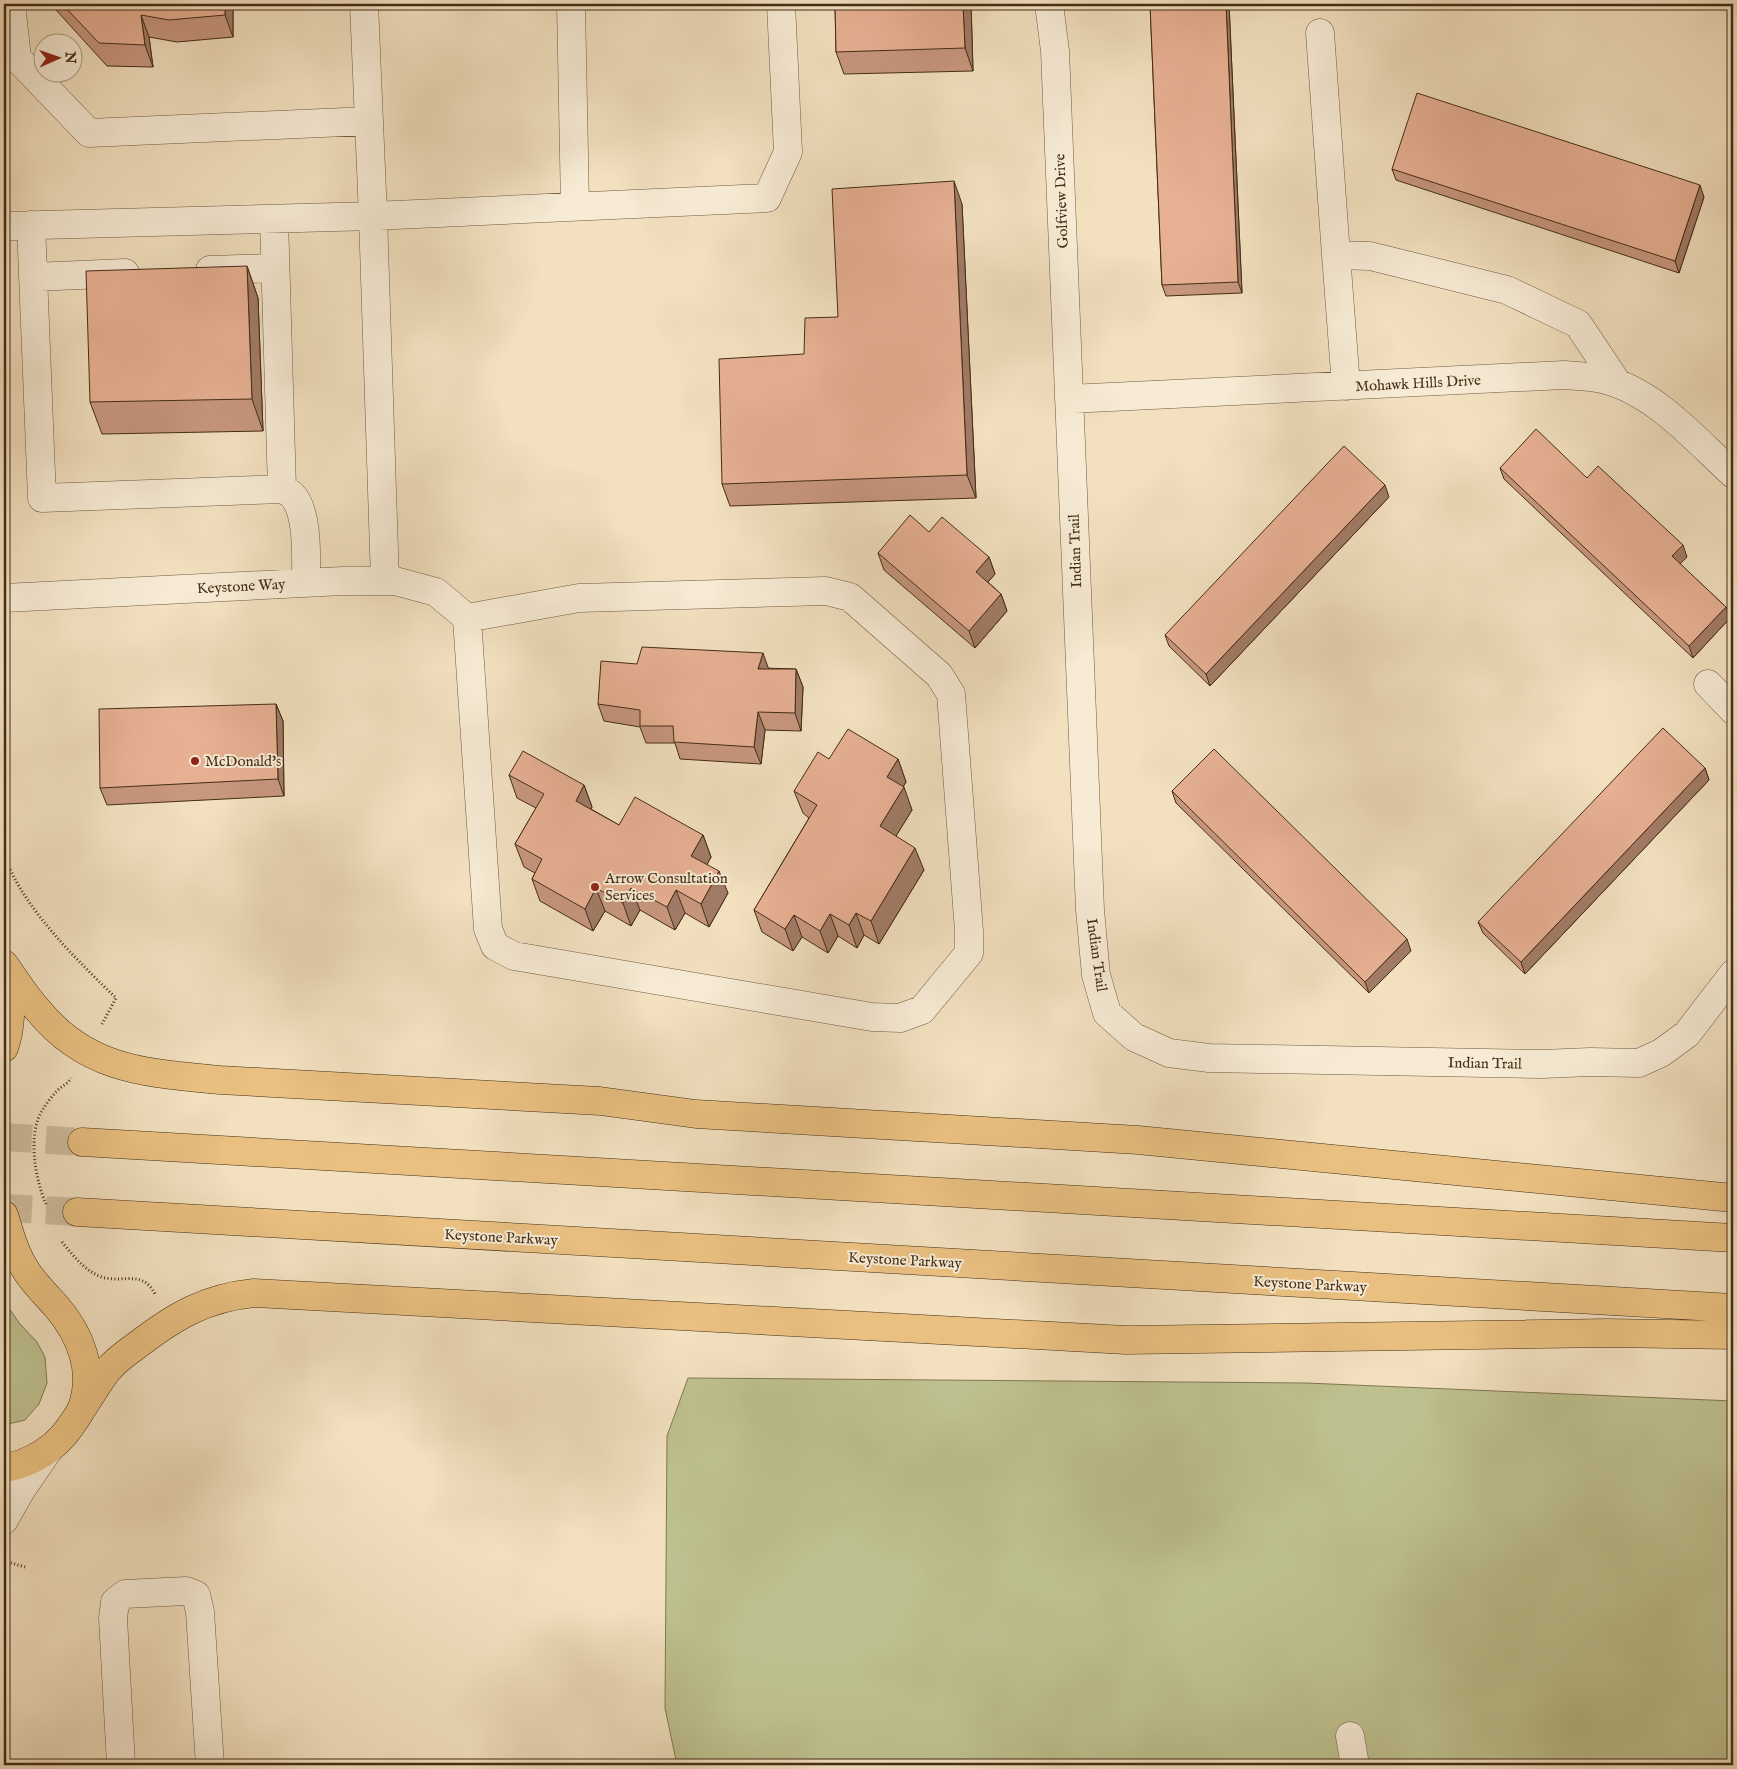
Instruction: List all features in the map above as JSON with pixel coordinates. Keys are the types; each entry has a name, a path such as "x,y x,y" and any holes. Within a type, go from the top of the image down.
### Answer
{"main road":[{"path":"4,964 38,1011 56,1030 86,1052 118,1066 163,1075 600,1102 696,1114 1138,1140 1733,1198"},
{"path":"4,971 10,990 11,1019 4,1048"},
{"path":"82,1142 1733,1238"},
{"name":"Keystone Parkway","path":"77,1212 1733,1308"},
{"path":"4,1215 16,1254 33,1280 58,1308 81,1346 86,1365 88,1386 81,1410"},
{"path":"4,1468 33,1460 49,1449 64,1435 108,1370 151,1334 193,1308 214,1300 254,1293 1126,1340 1608,1333 1733,1335"}],"street":[{"path":"11,4 17,58 89,133 368,121"},
{"path":"364,4 385,581"},
{"path":"571,4 575,206"},
{"path":"4,226 373,216 767,198 788,152 781,4"},
{"name":"Golfview Drive","path":"1049,4 1055,60 1069,399"},
{"path":"1320,33 1346,386"},
{"path":"274,219 282,489"},
{"path":"31,225 42,498 282,489 291,494 298,502 305,528 306,583"},
{"path":"1336,255 1370,256 1507,290 1578,324 1618,384"},
{"path":"188,271 275,268"},
{"path":"34,277 149,272"},
{"name":"Mohawk Hills Drive","path":"1069,399 1564,376 1602,378 1630,388 1657,404 1733,474"},
{"name":"Indian Trail","path":"1069,399 1090,910 1096,975 1107,1013 1127,1031 1134,1037 1169,1053 1209,1058 1542,1064 1638,1063 1661,1053 1687,1034 1733,974"},
{"name":"Keystone Way","path":"4,598 306,583 395,581 436,592 467,618"},
{"path":"826,591 850,596 939,675 951,694 970,931 969,953 922,1010 900,1018 872,1017 514,956 495,946 488,929 467,618 579,598 826,591"},
{"path":"1708,684 1733,710"},
{"path":"4,1520 21,1490 49,1449"},
{"path":"120,1765 113,1618 115,1602 125,1594 186,1590 196,1595 200,1612 210,1765"},
{"path":"1350,1736 1355,1765"}],"path":[{"path":"4,857 20,888 47,926 116,998"},
{"path":"4,1561 24,1566"}],"green space":[{"path":"4,1301 20,1324 37,1342 45,1357 47,1383 39,1404 25,1420 4,1425"},
{"path":"688,1378 1306,1383 1733,1401 1733,1765 677,1765 665,1708 667,1436"}],"building":[{"path":"62,4 225,4 225,15 169,20 141,15 145,45 99,43"},
{"path":"835,4 963,4 965,48 836,52"},
{"path":"1150,4 1226,4 1238,282 1162,285"},
{"path":"1417,93 1700,185 1675,261 1392,169"},
{"path":"954,181 967,475 722,484 719,359 804,354 805,318 838,317 832,189"},
{"path":"247,266 252,399 90,402 86,271"},
{"path":"1536,429 1587,478 1598,466 1683,545 1672,556 1726,607 1689,646 1500,468"},
{"path":"1344,446 1385,485 1206,674 1165,635"},
{"path":"910,515 929,532 942,517 989,557 976,572 1001,594 969,631 878,553"},
{"path":"642,647 763,653 758,669 796,669 795,713 758,712 754,747 674,742 673,726 640,726 640,710 598,704 601,661 637,664"},
{"name":"McDonald's","path":"276,704 278,779 100,788 99,709"},
{"path":"1663,728 1705,768 1521,962 1478,922"},
{"path":"848,729 898,759 887,777 904,787 880,826 915,848 871,921 856,913 849,925 830,914 820,931 794,915 785,929 754,910 817,805 794,791 818,752 829,759"},
{"path":"1214,749 1407,939 1365,982 1172,791"},
{"path":"523,751 584,785 576,801 619,825 635,797 703,835 691,856 719,871 701,904 676,890 667,907 631,888 623,903 596,888 585,909 532,879 542,859 515,844 544,794 509,775"}],"tunnel":[{"path":"4,1137 82,1142"},
{"path":"4,1208 77,1212"}],"place":[{"name":"McDonald's","path":"195,761"},
{"name":"Arrow Consultation Services","path":"595,887"}]}
